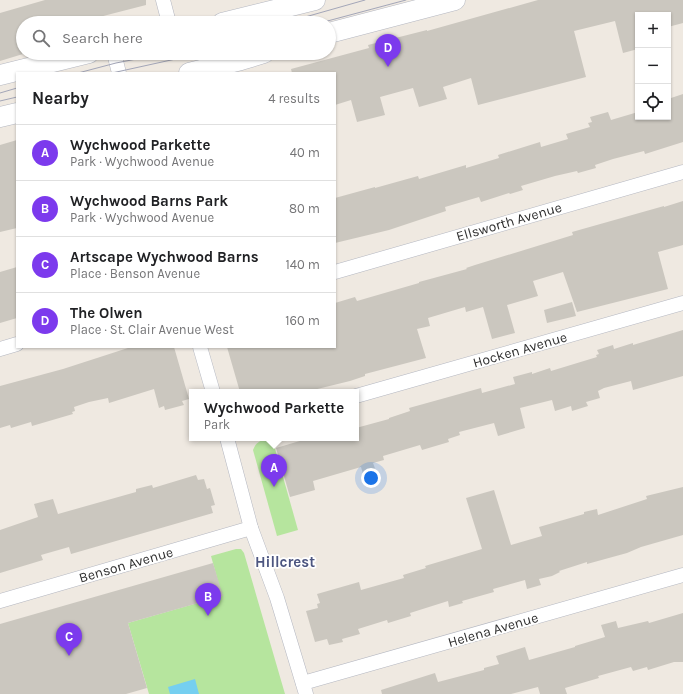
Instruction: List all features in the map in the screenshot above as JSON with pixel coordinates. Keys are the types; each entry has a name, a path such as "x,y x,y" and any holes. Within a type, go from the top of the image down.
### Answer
{"main road":[{"path":"250,16 315,0"},
{"path":"336,31 455,0"},
{"path":"0,75 61,60"},
{"path":"193,72 241,60"},
{"path":"0,117 16,113"}],"street":[{"path":"163,0 167,16"},
{"path":"116,60 119,72"},
{"name":"Ellsworth Avenue","path":"336,272 683,172"},
{"name":"Hocken Avenue","path":"359,395 683,303"},
{"path":"0,349 16,344"},
{"path":"200,348 212,389"},
{"path":"228,441 252,528 278,598 304,689"},
{"name":"Benson Avenue","path":"0,601 252,528"},
{"name":"Helena Avenue","path":"304,689 683,575"}],"green space":[{"path":"273,441 298,530 277,536 253,450 259,442"},
{"path":"241,549 244,553 285,694 149,694 128,623 222,596 211,556"}],"water":[{"path":"195,679 199,694 170,694 168,687"}],"building":[{"path":"45,0 146,0 146,5 103,16 16,16 16,56 0,61 0,13"},
{"path":"538,0 683,0 683,23 671,26 671,12 635,12 635,50 623,53 615,21 574,31 586,77 478,105 471,78 443,87 447,99 419,107 413,88 380,97 385,115 357,122 351,100 336,105 336,72 292,72 291,69 324,60 336,60 336,57 369,48 368,45"},
{"path":"683,94 683,142 645,154 644,151 613,159 595,165 596,168 578,173 577,171 555,176 521,186 523,190 481,202 479,197 445,207 446,211 389,230 336,243 336,198 418,176 419,179 466,165 466,168 499,158 498,155 540,142 541,147 568,139 566,134 590,127 588,123 592,122 590,117 608,112 611,120 635,113 635,120 671,120 671,98"},
{"path":"16,140 16,228 0,232 0,145"},
{"path":"683,201 683,245 658,252 668,289 577,312 563,272 533,281 538,296 507,305 515,333 492,339 483,307 466,312 465,307 428,318 430,326 417,329 426,358 365,374 365,376 350,381 317,389 239,389 227,348 336,348 336,303 355,297 357,301 467,269 466,268 573,235 572,232"},
{"path":"16,267 16,318 0,323 0,272"},
{"path":"572,302 576,316 547,323 544,310"},
{"path":"683,330 683,376 633,390 631,381 604,388 598,391 600,398 586,402 588,406 572,411 571,406 555,411 552,400 520,408 525,428 498,436 494,423 459,432 460,435 448,439 449,442 422,450 420,445 383,456 384,460 373,463 376,471 363,474 361,467 313,481 315,490 290,497 276,448 300,441 359,441 359,427 389,419 410,411 409,408 481,388 482,393 515,384 513,377 532,372 532,374 550,368 551,371 597,357 596,355 599,354 597,350 613,345 614,349 633,343 633,345"},
{"path":"128,348 174,348 189,399 182,401 184,405 165,410 164,406 159,408 154,389 109,403 108,398 89,402 74,407 75,411 72,412 73,414 32,426 31,422 11,428 10,425 0,428 0,386 63,369"},
{"path":"196,475 198,480 204,479 207,489 210,488 215,505 211,506 213,513 71,554 69,547 41,555 43,560 0,573 0,530 38,517 34,504 53,499 58,514 136,492 136,489 152,485 153,488"},
{"path":"683,487 683,535 641,547 627,553 587,564 587,562 559,571 560,572 552,576 539,579 541,585 527,589 525,580 493,589 494,592 462,601 463,603 449,607 448,601 410,613 411,616 388,623 387,620 358,629 360,634 342,639 343,642 329,645 327,639 315,642 306,611 318,608 317,604 320,603 317,594 359,582 361,590 404,578 403,575 426,568 425,566 482,549 466,498 494,490 511,545 542,536 539,527 597,509 598,515 647,499 646,496"},
{"path":"213,563 223,596 128,623 147,688 126,694 0,694 0,624"},
{"path":"683,613 683,662 674,662 648,670 647,667 633,671 631,667 598,676 599,678 565,688 567,694 540,694 538,687 511,694 382,694 381,690 435,673 438,682 484,670 484,668 499,664 496,656 525,647 529,660 575,647 605,637 601,625 616,621 618,628 648,621 649,623"}],"tram line":[{"path":"309,16 365,0"},
{"path":"336,19 406,0"},
{"path":"82,72 131,60"},
{"path":"117,72 171,60"},
{"path":"0,93 16,88"},
{"path":"0,101 16,97"}],"place":[{"name":"The Olwen","path":"388,67"},
{"name":"Wychwood Parkette","path":"274,487"},
{"name":"Wychwood Barns Park","path":"208,616"},
{"name":"Artscape Wychwood Barns","path":"69,656"}],"district":[{"name":"Hillcrest","path":"285,562"}]}
